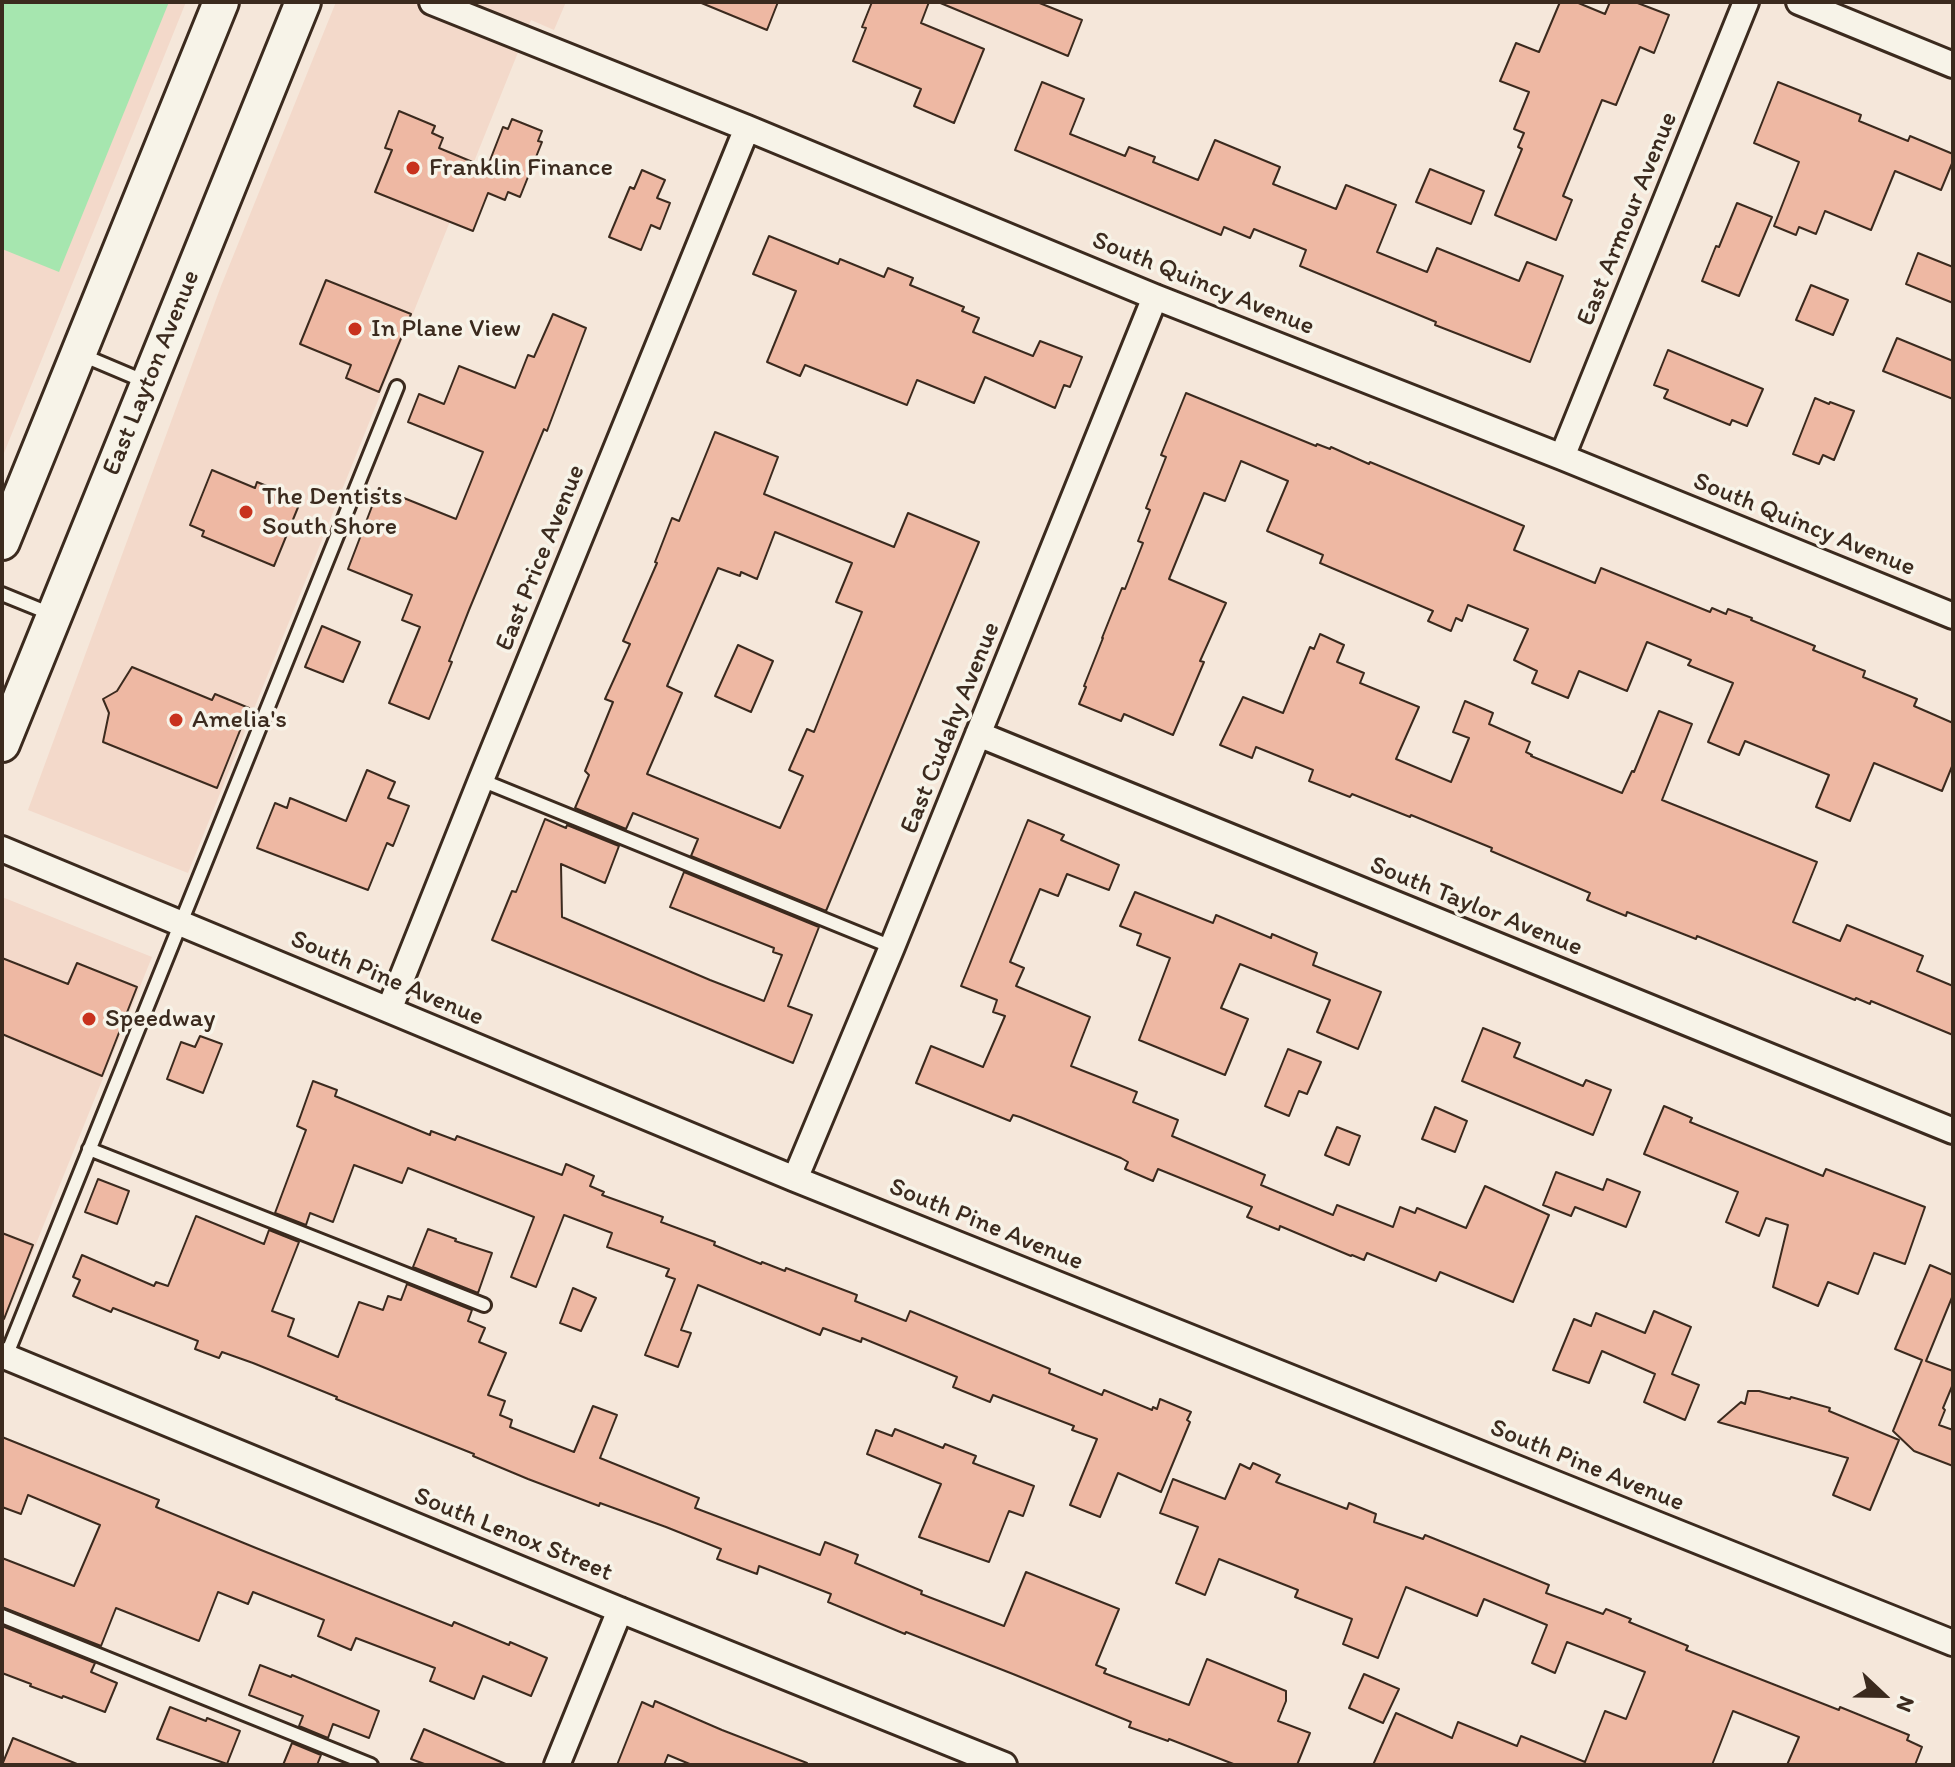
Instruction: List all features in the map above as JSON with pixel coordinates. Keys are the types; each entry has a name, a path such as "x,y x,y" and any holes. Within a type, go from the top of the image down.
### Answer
{"main road":[{"path":"2,542 221,2"},
{"name":"East Layton Avenue","path":"2,744 303,2"}],"street":[{"name":"South Quincy Avenue","path":"432,2 1155,297 1562,457 1953,616"},
{"name":"East Armour Avenue","path":"1562,457 1746,2"},
{"path":"1799,2 1953,65"},
{"name":"East Price Avenue","path":"389,1010 747,128"},
{"name":"East Cudahy Avenue","path":"795,1179 1155,297"},
{"name":"South Taylor Avenue","path":"978,734 1953,1131"},
{"name":"South Pine Avenue","path":"2,849 795,1179 1953,1643"},
{"name":"South Lenox Street","path":"3,1359 1004,1765"},
{"path":"557,1765 620,1610"}],"lane":[{"path":"79,354 147,383"},
{"path":"3,1359 397,387"},
{"path":"2,594 53,615"},
{"path":"481,780 892,947"},
{"path":"89,1149 484,1305"},
{"path":"2,1616 371,1765"}],"shaded area":[{"path":"2,2 186,2 2,458"},
{"path":"336,2 566,2 554,30 531,20 188,873 28,810 221,286"},
{"path":"2,897 152,957 2,1328"}],"green space":[{"path":"2,2 169,2 59,272 2,249"}],"building":[{"path":"699,2 778,2 767,30"},
{"path":"872,2 929,2 921,23 984,49 954,123 914,106 921,89 853,61"},
{"path":"938,2 1037,2 1082,20 1068,56"},
{"path":"1560,2 1576,2 1605,14 1610,2 1635,2 1669,15 1654,53 1640,47 1616,105 1602,100 1563,196 1572,200 1556,240 1495,215 1522,149 1518,147 1524,133 1514,129 1529,92 1500,81 1516,43 1539,52"},
{"path":"1042,82 1084,99 1070,134 1125,156 1129,147 1155,157 1153,162 1198,180 1215,140 1280,167 1273,184 1336,209 1346,185 1396,205 1377,252 1427,272 1437,248 1519,281 1527,262 1563,276 1530,362 1435,325 1436,322 1300,266 1306,250 1254,229 1250,238 1224,227 1221,235 1015,150"},
{"path":"1778,82 1861,115 1859,121 1908,141 1910,136 1953,154 1941,190 1895,171 1871,230 1825,211 1816,234 1799,227 1796,235 1774,226 1799,162 1754,143"},
{"path":"399,111 435,126 432,133 443,138 439,148 487,168 503,127 508,129 512,119 542,131 538,141 542,142 520,197 508,192 505,200 488,193 473,231 375,192 392,150 385,148"},
{"path":"1430,169 1484,191 1471,224 1416,202"},
{"path":"642,170 665,180 657,198 670,203 660,229 651,225 641,250 609,237 630,187 634,189"},
{"path":"1737,203 1772,217 1739,296 1702,281"},
{"path":"769,236 838,264 840,259 884,277 888,268 913,278 910,285 964,307 962,311 979,318 973,332 1033,356 1040,341 1082,357 1070,387 1064,385 1055,408 985,377 974,403 917,380 907,405 805,365 800,376 767,362 796,291 753,274"},
{"path":"1918,253 1953,267 1953,303 1906,284"},
{"name":"In Plane View","path":"326,280 411,314 379,392 346,378 351,365 300,344"},
{"path":"1811,285 1848,300 1833,335 1796,320"},
{"path":"553,314 586,328 547,431 544,429 469,610 429,719 389,703 420,627 402,620 412,595 348,569 379,488 456,519 483,452 408,422 419,394 444,404 459,366 515,388 528,355 534,357"},
{"path":"1897,338 1953,361 1953,399 1883,371"},
{"path":"1668,350 1763,389 1747,426 1732,420 1730,425 1664,398 1668,390 1654,385"},
{"path":"1186,393 1316,446 1331,447 1370,462 1524,526 1514,550 1595,583 1601,568 1710,612 1712,608 1726,614 1728,609 1865,671 1863,677 1917,699 1914,706 1953,723 1953,764 1942,791 1874,763 1850,821 1816,807 1829,775 1745,741 1739,755 1708,742 1733,683 1688,665 1691,660 1647,642 1627,691 1579,671 1568,698 1532,683 1537,671 1514,660 1528,629 1468,605 1462,621 1456,618 1451,631 1428,621 1433,611 1320,563 1323,555 1267,531 1288,481 1241,461 1225,501 1204,493 1169,579 1226,603 1200,661 1204,662 1173,735 1124,714 1121,721 1079,704 1102,638 1143,543 1138,541 1150,510 1146,508 1166,457 1161,455"},
{"path":"1815,398 1854,411 1834,460 1823,455 1819,464 1793,454"},
{"path":"715,432 778,457 764,494 894,547 908,513 979,542 826,911 691,856 698,839 633,813 626,829 575,808 589,775 585,771 613,702 605,699 630,644 623,641 657,563 672,518 679,521","holes":["775,532 852,563 836,602 862,612 814,732 807,729 789,770 803,776 780,828 647,774 682,693 667,686 718,568 757,579"]},
{"name":"The Dentists South Shore","path":"212,470 255,488 257,482 301,500 274,566 202,536 204,531 190,525"},
{"path":"322,626 360,642 343,682 305,667"},
{"path":"1320,634 1344,645 1337,662 1364,673 1360,683 1419,707 1396,759 1451,782 1469,738 1453,732 1465,701 1493,713 1489,724 1530,742 1526,752 1531,756 1622,793 1659,711 1692,724 1662,800 1817,862 1793,922 1840,941 1847,925 1923,956 1917,971 1953,986 1953,1035 1871,1001 1870,1004 1855,1000 1697,936 1696,939 1587,900 1590,893 1491,851 1492,848 1411,815 1309,781 1313,770 1256,747 1252,758 1220,745 1243,697 1283,713 1310,647 1314,649"},
{"path":"738,645 773,661 751,712 715,696"},
{"name":"Amelia's","path":"132,667 212,700 215,694 249,708 217,788 103,742 109,713 103,699 117,691"},
{"path":"367,770 395,782 388,798 409,806 393,846 387,843 368,890 257,848 275,803 287,808 290,798 346,821"},
{"path":"545,819 619,846 605,883 561,864 562,917 710,980 764,1001 782,955 773,952 774,948 670,907 684,872 819,927 788,1006 812,1015 793,1063 492,940 512,891 516,892"},
{"path":"1028,820 1064,835 1061,840 1119,865 1109,890 1067,874 1058,896 1040,889 1010,962 1024,968 1016,986 1090,1017 1071,1066 1137,1092 1133,1102 1178,1120 1172,1136 1265,1175 1261,1185 1333,1215 1337,1205 1393,1227 1400,1207 1415,1213 1417,1208 1466,1228 1485,1186 1549,1215 1513,1302 1440,1272 1436,1281 1367,1253 1364,1260 1280,1226 1279,1230 1247,1217 1252,1207 1158,1169 1153,1181 1125,1169 1128,1162 1121,1158 1020,1117 1013,1115 1010,1121 916,1083 931,1046 983,1067 1005,1016 993,1012 997,1000 961,986"},
{"path":"1135,892 1213,923 1216,915 1271,938 1272,934 1317,953 1313,965 1381,992 1358,1049 1317,1032 1330,1000 1240,964 1221,1008 1248,1019 1225,1075 1139,1040 1170,958 1137,945 1141,934 1120,926"},
{"name":"Speedway","path":"2,958 68,984 77,963 137,987 102,1076 2,1034"},
{"path":"1483,1028 1520,1043 1514,1057 1583,1086 1586,1080 1611,1090 1593,1135 1462,1081"},
{"path":"200,1036 222,1044 203,1093 167,1079 181,1042 195,1047"},
{"path":"1288,1049 1321,1062 1307,1094 1299,1091 1289,1116 1265,1106"},
{"path":"313,1081 337,1090 335,1096 430,1135 431,1131 455,1140 457,1136 562,1175 566,1164 594,1176 590,1186 604,1192 602,1195 663,1217 661,1222 715,1242 714,1245 761,1264 785,1271 786,1268 857,1295 855,1301 906,1321 910,1311 1050,1369 1049,1373 1102,1395 1104,1390 1152,1410 1153,1407 1157,1409 1160,1399 1191,1412 1187,1420 1190,1422 1161,1492 1118,1473 1100,1517 1070,1505 1097,1439 1072,1430 1074,1426 993,1395 990,1402 953,1387 957,1377 862,1338 861,1342 823,1328 820,1335 698,1285 681,1330 691,1333 678,1367 645,1355 675,1279 666,1276 669,1269 607,1247 612,1233 564,1215 536,1287 511,1277 534,1217 408,1168 402,1183 354,1165 333,1222 310,1213 306,1225 275,1213 306,1130 297,1126"},
{"path":"1664,1106 1692,1118 1690,1122 1823,1176 1826,1169 1925,1207 1905,1264 1874,1253 1858,1294 1828,1282 1818,1306 1773,1287 1788,1225 1766,1218 1759,1236 1726,1222 1738,1192 1644,1154"},
{"path":"1435,1107 1467,1121 1455,1152 1422,1139"},
{"path":"1337,1127 1360,1136 1349,1165 1325,1155"},
{"path":"1556,1172 1603,1190 1607,1179 1640,1192 1626,1227 1575,1207 1571,1216 1543,1205"},
{"path":"98,1179 129,1191 117,1224 85,1212"},
{"path":"196,1216 264,1244 269,1230 299,1242 272,1311 294,1319 288,1336 338,1357 359,1302 383,1310 388,1296 401,1300 407,1284 472,1310 468,1321 485,1328 479,1342 506,1353 488,1395 505,1401 500,1415 512,1420 510,1427 574,1452 593,1406 617,1415 600,1458 699,1498 695,1508 820,1555 825,1542 858,1555 855,1563 922,1591 921,1594 1004,1626 1026,1572 1119,1609 1096,1665 1106,1669 1104,1673 1189,1705 1207,1659 1286,1691 1286,1701 1278,1721 1310,1733 1297,1765 1236,1765 1129,1727 1131,1722 828,1602 831,1594 759,1566 757,1574 717,1559 721,1549 528,1479 253,1363 222,1352 219,1358 195,1349 198,1341 73,1296 80,1280 73,1277 82,1255 154,1286 156,1282 168,1286"},
{"path":"428,1229 492,1253 478,1293 413,1267"},
{"path":"2,1233 33,1245 4,1319 2,1319"},
{"path":"1930,1265 1953,1275 1953,1295 1926,1361 1953,1371 1953,1384 1939,1425 1953,1430 1953,1466 1914,1451 1893,1431 1922,1360 1895,1349"},
{"path":"573,1288 596,1298 581,1331 560,1323"},
{"path":"1654,1311 1691,1327 1672,1374 1699,1385 1685,1420 1644,1402 1655,1374 1602,1351 1589,1383 1553,1370 1574,1319 1591,1326 1596,1313 1645,1333"},
{"path":"1748,1391 1791,1397 1830,1408 1829,1411 1899,1440 1870,1510 1833,1495 1848,1458 1718,1422 1741,1402 1745,1404"},
{"path":"895,1429 943,1448 945,1444 976,1456 973,1463 1034,1486 1023,1516 1009,1511 989,1562 919,1537 941,1484 867,1454 876,1430 892,1436"},
{"path":"2,1437 159,1500 156,1507 256,1548 452,1626 454,1622 547,1658 531,1696 483,1676 474,1699 430,1681 435,1668 356,1638 351,1650 318,1636 324,1620 253,1592 248,1604 218,1592 199,1641 116,1608 101,1646 2,1607 2,1558 74,1586 100,1525 28,1495 21,1514 2,1507"},
{"path":"1253,1463 1280,1475 1276,1482 1347,1509 1349,1503 1376,1514 1374,1522 1423,1539 1425,1535 1549,1585 1546,1593 1603,1614 1606,1609 1688,1646 1686,1650 1909,1735 1907,1740 1922,1747 1915,1765 1787,1765 1799,1737 1733,1711 1712,1765 1373,1765 1396,1713 1452,1738 1458,1722 1517,1746 1521,1736 1585,1762 1605,1711 1626,1719 1645,1672 1567,1642 1555,1673 1532,1663 1547,1625 1484,1599 1477,1616 1406,1587 1378,1658 1343,1644 1352,1619 1295,1597 1298,1590 1219,1559 1205,1595 1176,1583 1198,1527 1160,1513 1173,1479 1225,1499 1240,1464 1250,1469"},
{"path":"2,1626 95,1663 91,1672 117,1683 105,1712 2,1673"},
{"path":"260,1665 379,1711 369,1738 333,1724 328,1738 299,1726 303,1716 249,1695"},
{"path":"1364,1674 1399,1689 1383,1723 1349,1708"},
{"path":"655,1701 807,1763 692,1765 668,1755 664,1765 617,1765 642,1702 653,1707"},
{"path":"170,1707 240,1731 227,1764 157,1739"},
{"path":"424,1729 508,1765 427,1765 411,1759"},
{"path":"13,1738 77,1764 77,1765 2,1765"},
{"path":"292,1743 321,1755 317,1765 283,1765"}],"place":[{"name":"Franklin Finance","path":"413,168"},
{"name":"In Plane View","path":"355,329"},
{"name":"The Dentists South Shore","path":"246,512"},
{"name":"Amelia's","path":"176,720"},
{"name":"Speedway","path":"89,1019"}]}
